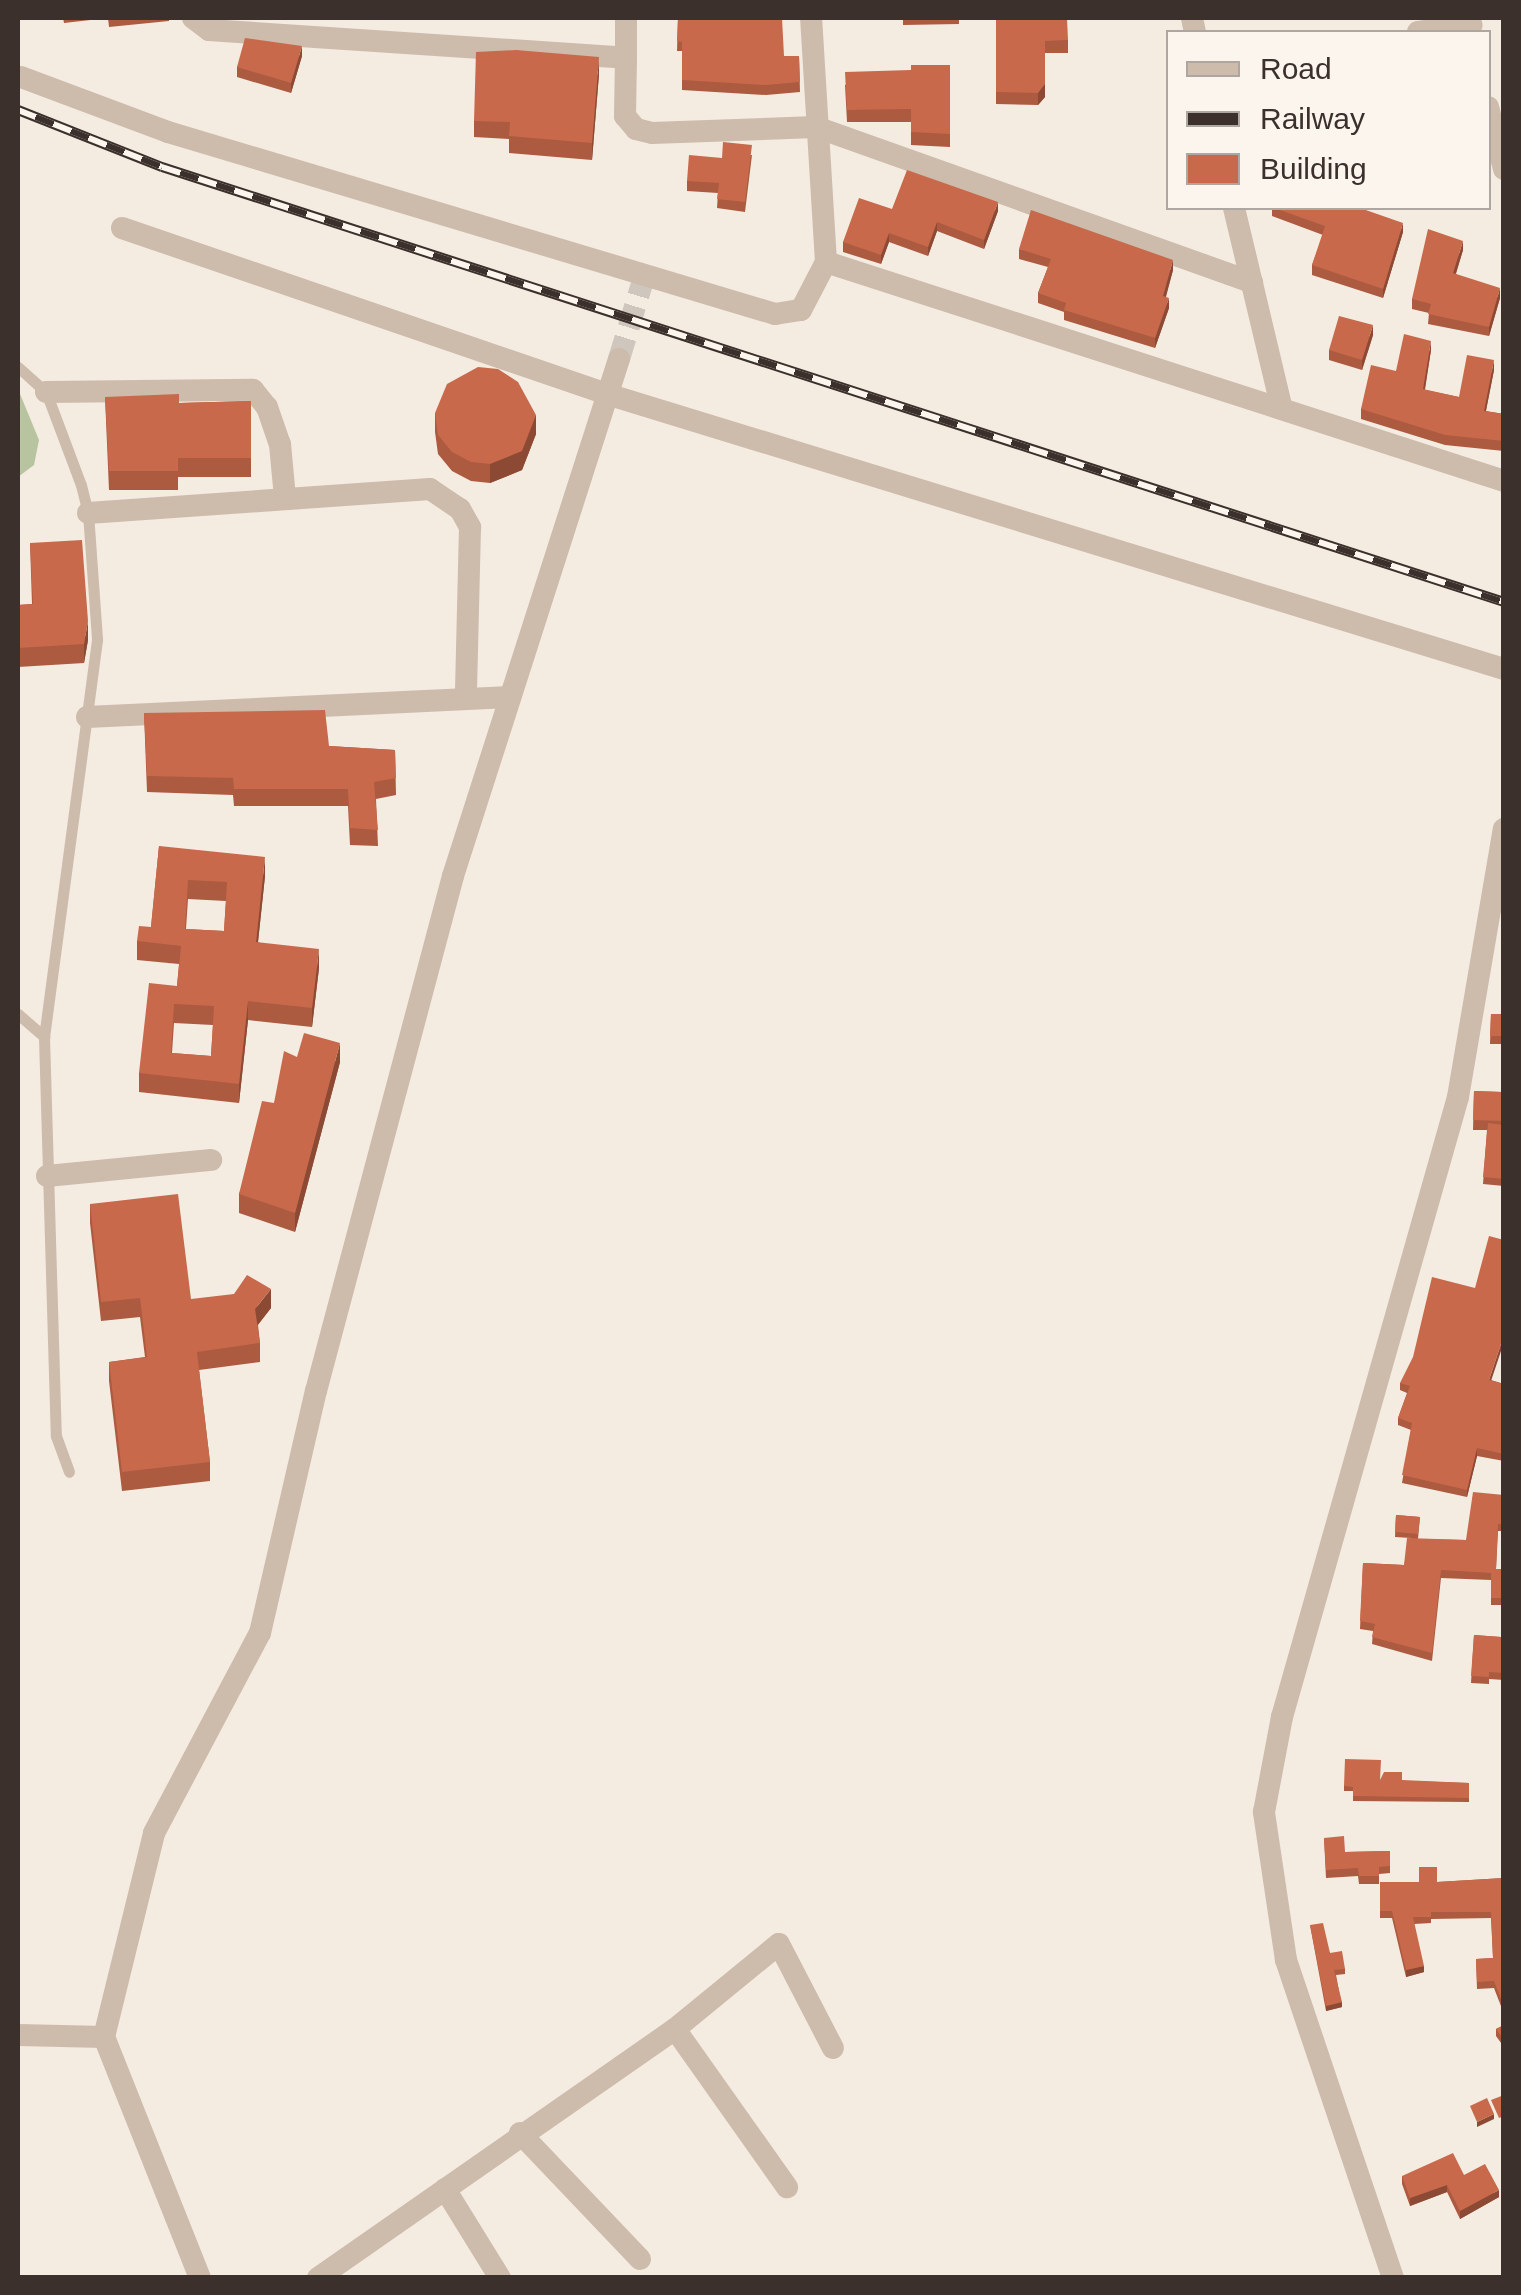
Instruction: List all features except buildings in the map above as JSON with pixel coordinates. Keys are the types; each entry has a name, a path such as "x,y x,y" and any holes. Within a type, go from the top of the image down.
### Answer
{"street":[{"path":"193,18 208,30 626,58"},
{"path":"626,18 625,116 636,129 652,133 816,127 1252,282"},
{"path":"21,77 168,132 775,314 801,310 826,262 812,18"},
{"path":"1433,30 1472,25"},
{"path":"1491,119 1504,170"},
{"path":"1234,210 1281,406"},
{"path":"122,228 610,394 1504,669"},
{"path":"826,262 1504,480"},
{"path":"200,2278 104,2037 154,1834 260,1633 316,1391 448,895 619,359"},
{"path":"46,392 252,390 267,407 280,444 284,498"},
{"path":"88,513 430,489 460,510 470,526 466,696"},
{"path":"87,717 466,696 511,697"},
{"path":"1394,2278 1286,1960 1264,1812 1282,1718 1458,1096 1504,830"},
{"path":"47,1176 211,1160"},
{"path":"332,2274 520,2133 675,2029 780,1944 834,2048"},
{"path":"675,2029 787,2186"},
{"path":"18,2036 104,2037"},
{"path":"520,2133 640,2260"},
{"path":"446,2189 500,2278"}],"lane":[{"path":"18,367 46,392 59,418 88,513 97,640 44,1038 56,1436 68,1472"},
{"path":"18,1014 44,1038"}],"green space":[{"path":"18,389 39,440 34,465 18,477"}],"tunnel":[{"path":"619,359 645,274"}],"railway":[{"path":"18,110 162,167 1504,602"}]}
